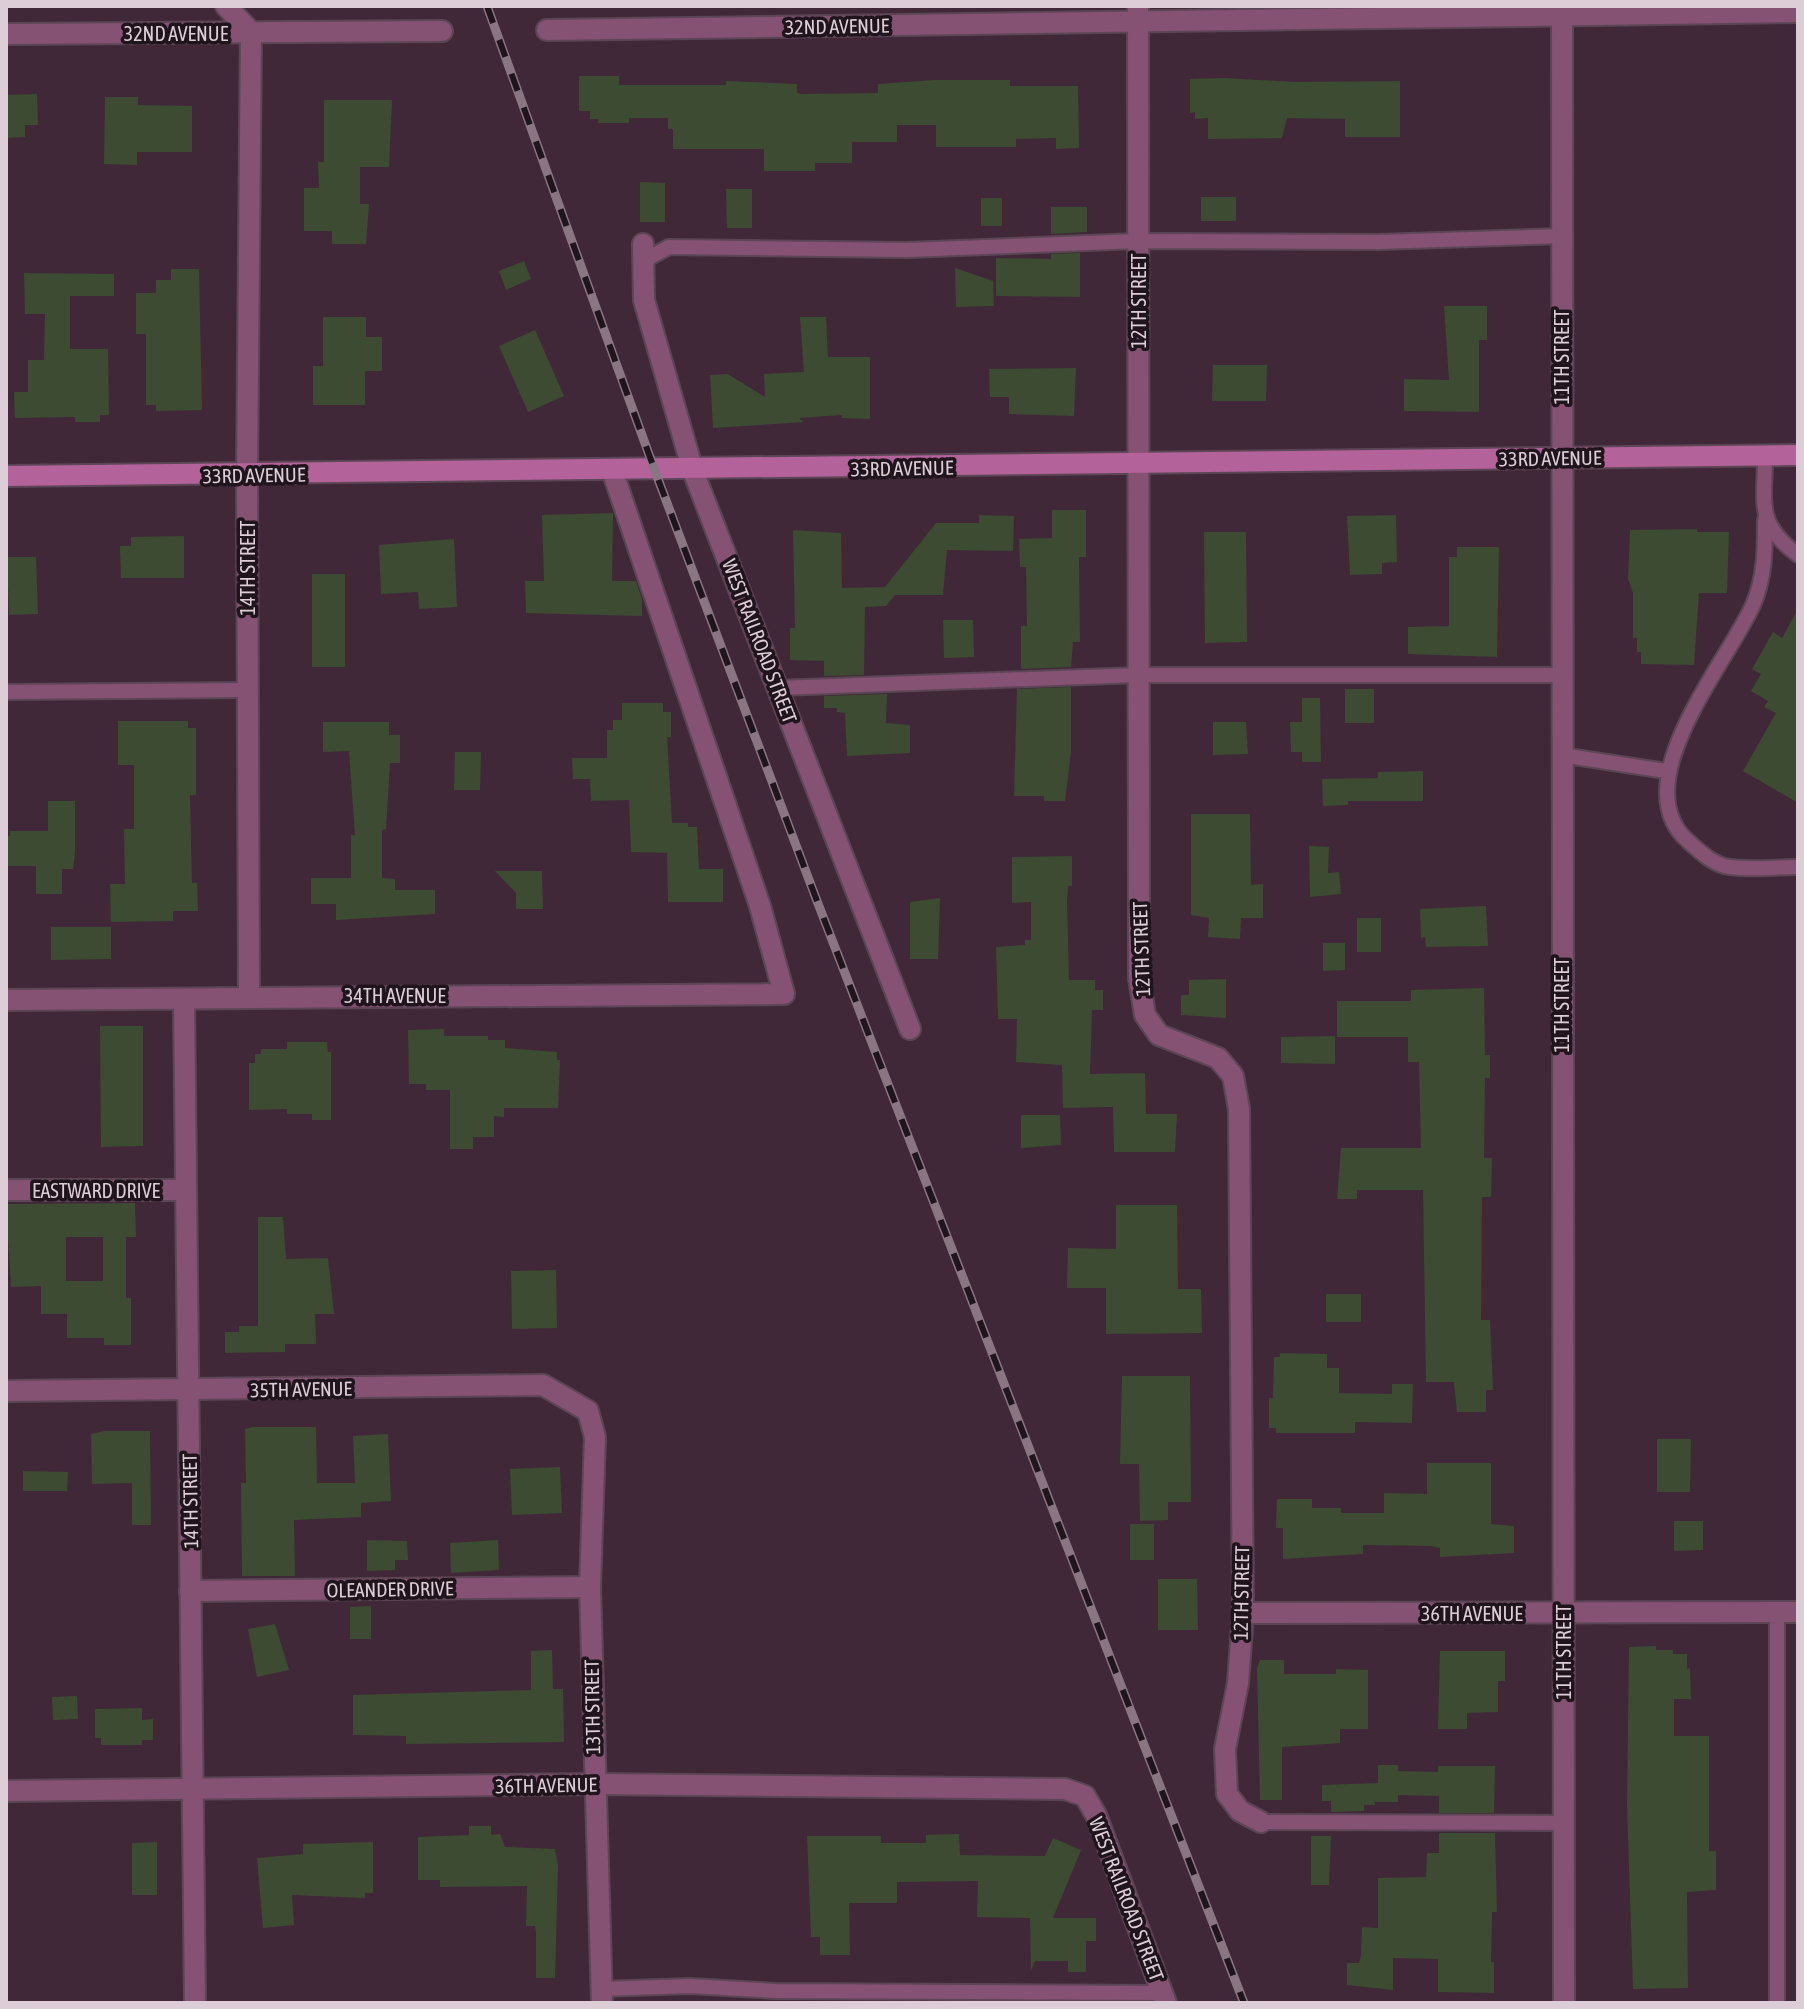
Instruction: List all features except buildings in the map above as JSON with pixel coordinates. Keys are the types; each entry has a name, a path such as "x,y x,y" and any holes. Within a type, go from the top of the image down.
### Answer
{"street":[{"path":"226,6 251,32"},
{"name":"11TH STREET","path":"1562,11 1564,2003"},
{"name":"32ND AVENUE","path":"547,30 1138,14 1798,12"},
{"name":"12TH STREET","path":"1138,14 1139,978 1145,1015 1159,1035 1218,1058 1233,1076 1239,1109 1243,1613 1238,1683 1225,1749 1227,1794 1240,1811 1261,1822"},
{"name":"32ND AVENUE","path":"6,34 442,31"},
{"name":"14TH STREET","path":"249,996 247,475 251,32"},
{"name":"WEST RAILROAD STREET","path":"643,253 644,300 693,471 910,1029"},
{"name":"33RD AVENUE","path":"6,476 693,471 1798,455"},
{"name":"34TH AVENUE","path":"6,1000 784,994 760,906 612,470"},
{"name":"14TH STREET","path":"184,999 195,2003"},
{"name":"EASTWARD DRIVE","path":"6,1190 186,1190"},
{"name":"35TH AVENUE","path":"6,1391 543,1385 588,1411"},
{"name":"13TH STREET","path":"588,1411 595,1437 590,1587 601,1996"},
{"name":"OLEANDER DRIVE","path":"190,1591 590,1587"},
{"name":"36TH AVENUE","path":"1243,1613 1798,1612"},
{"name":"36TH AVENUE","path":"6,1791 594,1784 1065,1789 1085,1796"},
{"name":"WEST RAILROAD STREET","path":"1085,1796 1096,1815 1164,1998"}],"lane":[{"path":"643,253 669,247 907,250 1138,241 1378,242 1561,236"},
{"path":"1765,455 1765,567 1753,604 1676,745 1666,771 1671,813 1684,838 1707,858 1728,867 1798,867"},
{"path":"1765,520 1781,542 1798,555"},
{"path":"778,688 1139,675 1561,675"},
{"path":"6,692 247,690"},
{"path":"1561,755 1666,771"},
{"path":"1777,1612 1777,2003"},
{"path":"1261,1822 1564,1823"},
{"path":"601,1996 690,1986 775,1991 1164,1998"}],"railway":[{"path":"487,6 655,471 817,901 1244,2003"}]}
